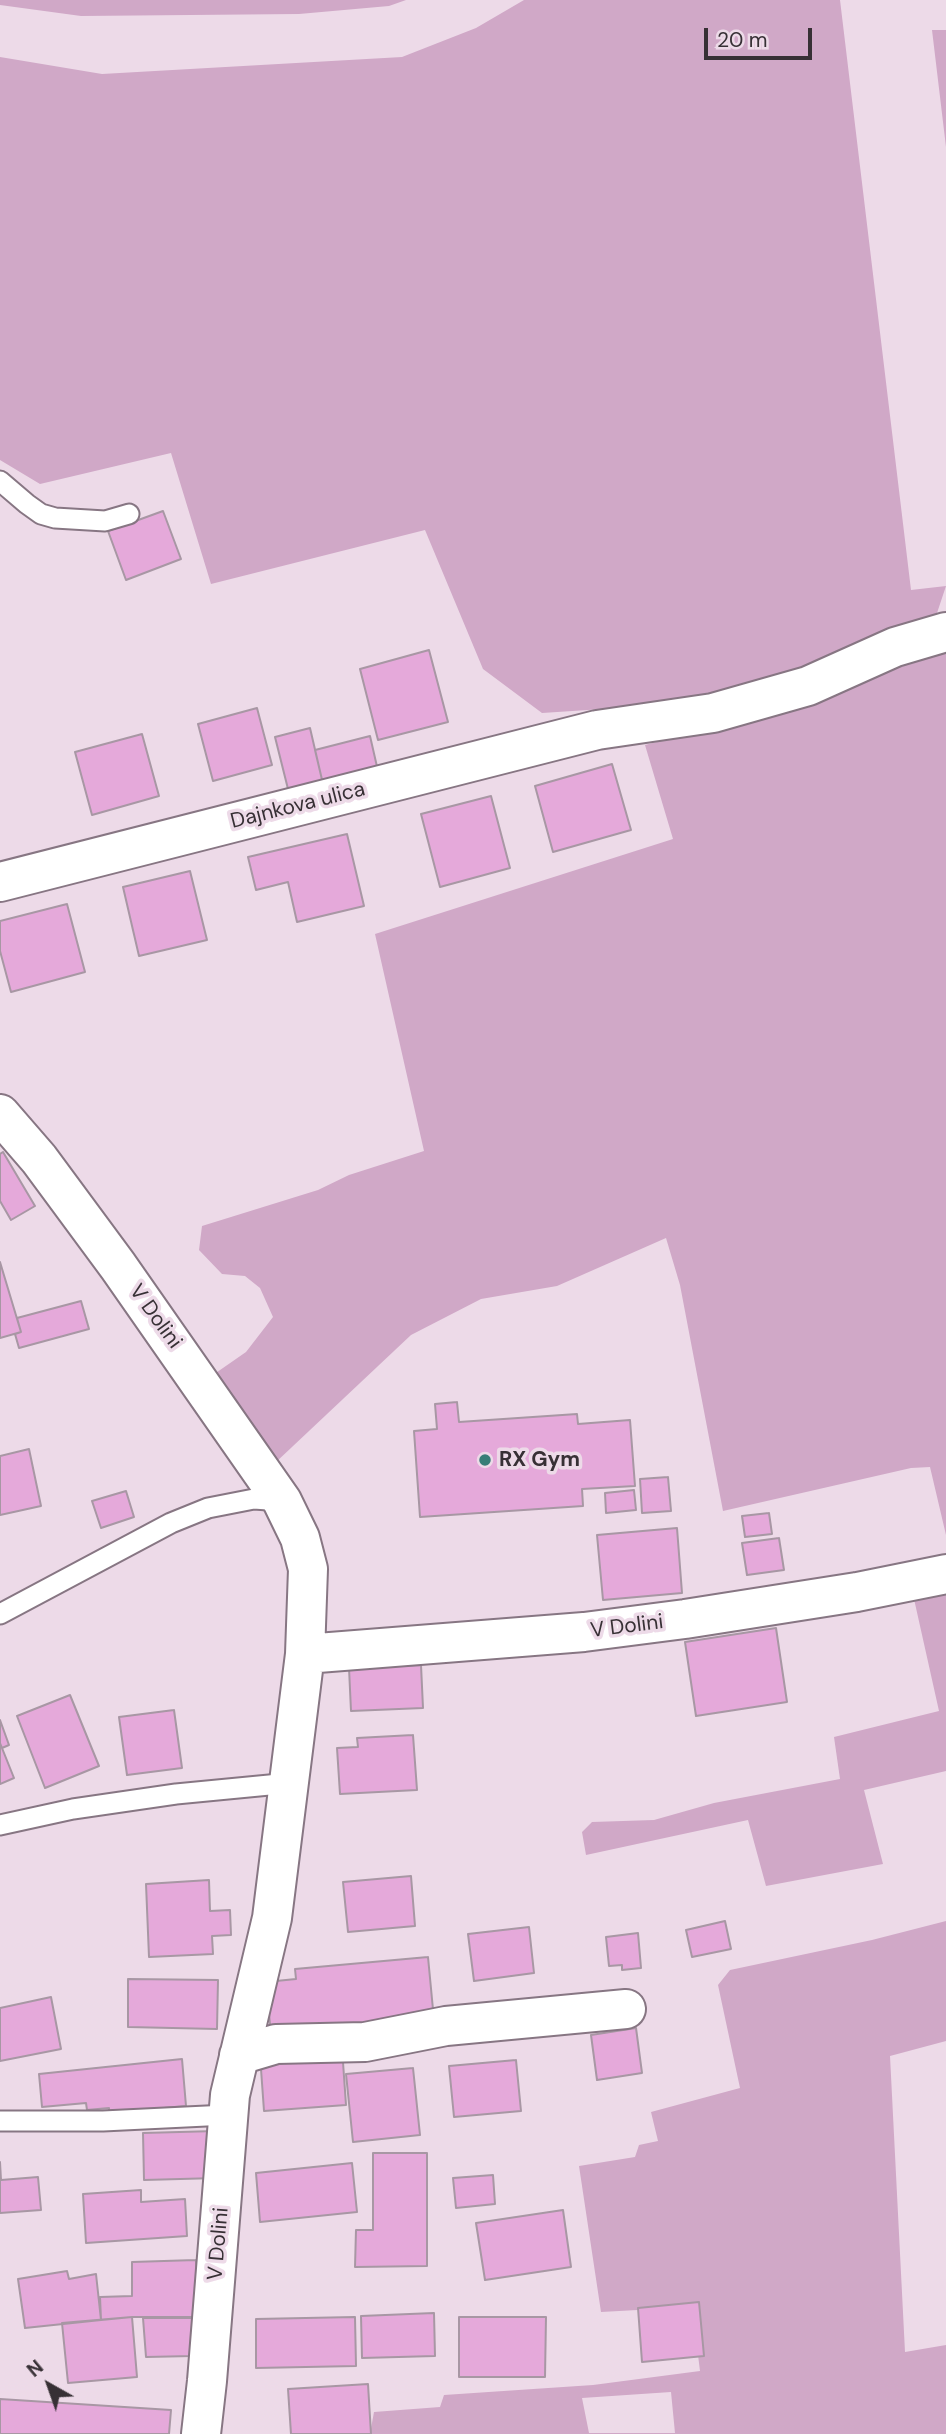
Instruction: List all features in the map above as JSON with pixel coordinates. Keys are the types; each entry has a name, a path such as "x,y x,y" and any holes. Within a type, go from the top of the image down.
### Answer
{"street":[{"name":"Dajnkova ulica","path":"0,882 597,730 713,713 808,686 895,647 946,632"},
{"name":"V Dolini","path":"0,1114 39,1159 110,1256 190,1366 282,1501 300,1538 307,1569 305,1654 272,1918 227,2115 224,2183 201,2434"},
{"name":"V Dolini","path":"305,1654 584,1632 857,1592 946,1574"},
{"path":"239,2055 276,2044 365,2042 446,2026 626,2009"}],"lane":[{"path":"0,481 41,514 55,518 105,521 129,514"},
{"path":"0,1615 171,1523 208,1508 254,1499 282,1501"},
{"path":"0,1825 73,1809 176,1794 290,1783"},
{"path":"0,2121 103,2121 227,2115"}],"shaded area":[{"path":"0,0 406,0 389,6 299,14 81,16 0,5"},
{"path":"524,0 840,0 911,590 946,586 937,613 800,676 664,705 542,713 483,669 425,530 211,584 171,453 40,484 0,460 0,57 102,74 402,57 476,28"},
{"path":"932,30 946,30 946,147"},
{"path":"946,649 946,1535 930,1467 911,1468 723,1511 680,1285 666,1238 557,1286 481,1299 411,1335 275,1463 210,1377 246,1352 273,1317 260,1288 245,1276 222,1274 199,1250 202,1226 318,1190 349,1175 424,1151 375,934 673,839 645,745 818,700 906,659"},
{"path":"946,1584 946,1771 864,1790 883,1864 766,1886 748,1820 586,1855 582,1832 592,1822 654,1820 714,1803 840,1779 834,1737 939,1711 912,1590"},
{"path":"946,1921 946,2041 890,2056 905,2352 946,2345 946,2434 370,2434 374,2412 440,2407 444,2395 593,2385 700,2371 692,2307 601,2312 579,2166 635,2157 639,2145 658,2141 651,2112 740,2088 718,1985 730,1970 872,1940","holes":["671,2392 675,2433 589,2433 582,2398"]}],"building":[{"path":"163,511 181,559 126,580 108,531"},
{"path":"429,650 448,722 378,740 360,669"},
{"path":"257,708 272,765 213,781 198,724"},
{"path":"310,728 323,784 289,793 275,737"},
{"path":"142,734 159,796 92,815 75,752"},
{"path":"370,736 378,771 323,784 315,750"},
{"path":"612,764 631,830 553,852 535,786"},
{"path":"491,796 510,868 440,887 421,814"},
{"path":"347,834 364,906 297,922 288,882 256,890 248,857"},
{"path":"190,871 207,940 139,956 123,887"},
{"path":"67,904 85,972 11,992 0,951 0,921"},
{"path":"3,1152 35,1206 11,1220 0,1201 0,1154"},
{"path":"0,1262 21,1332 0,1338"},
{"path":"81,1301 89,1329 19,1348 15,1334 21,1332 17,1318"},
{"path":"457,1402 459,1422 577,1414 578,1424 630,1420 635,1486 582,1489 583,1506 420,1517 414,1431 437,1429 435,1404"},
{"path":"29,1449 41,1506 0,1515 0,1456"},
{"path":"668,1477 671,1511 642,1513 640,1479"},
{"path":"634,1490 636,1510 606,1513 605,1493"},
{"path":"126,1491 134,1517 101,1528 92,1501"},
{"path":"769,1513 772,1534 745,1537 742,1516"},
{"path":"677,1528 682,1593 603,1600 597,1535"},
{"path":"779,1538 784,1570 747,1575 742,1543"},
{"path":"776,1628 787,1702 696,1716 685,1642"},
{"path":"421,1665 423,1708 351,1711 349,1668"},
{"path":"70,1695 99,1766 45,1788 17,1716"},
{"path":"174,1710 182,1768 127,1775 119,1717"},
{"path":"0,1720 9,1745 2,1748 0,1743"},
{"path":"413,1735 417,1790 340,1794 337,1748 358,1747 357,1738"},
{"path":"0,1743 14,1778 0,1784"},
{"path":"411,1876 415,1926 348,1932 343,1882"},
{"path":"209,1880 210,1911 230,1910 231,1935 212,1936 213,1954 149,1957 146,1884"},
{"path":"725,1921 731,1949 692,1957 686,1930"},
{"path":"529,1927 534,1973 474,1981 468,1934"},
{"path":"638,1933 641,1968 622,1970 622,1965 609,1966 606,1937"},
{"path":"428,1957 434,2020 271,2035 266,1982 296,1979 295,1969"},
{"path":"128,1979 218,1980 217,2029 128,2027"},
{"path":"51,1997 61,2049 0,2061 0,2008"},
{"path":"636,2028 642,2073 597,2080 591,2035"},
{"path":"342,2048 346,2105 264,2111 260,2055"},
{"path":"182,2059 186,2106 109,2113 109,2108 87,2110 86,2103 42,2107 39,2074"},
{"path":"516,2060 521,2111 454,2117 449,2066"},
{"path":"413,2068 420,2135 353,2142 346,2074"},
{"path":"216,2131 217,2178 144,2180 143,2133"},
{"path":"373,2153 427,2153 427,2266 355,2267 356,2230 373,2230"},
{"path":"0,2162 1,2180 38,2177 41,2210 0,2213"},
{"path":"352,2163 357,2212 260,2222 256,2173"},
{"path":"493,2175 495,2204 456,2208 453,2178"},
{"path":"141,2190 141,2202 185,2199 187,2236 86,2243 83,2194"},
{"path":"563,2210 571,2267 485,2280 476,2223"},
{"path":"196,2260 199,2317 101,2320 100,2297 132,2296 132,2262"},
{"path":"67,2271 69,2279 96,2274 101,2320 25,2328 18,2279"},
{"path":"699,2302 704,2356 642,2362 638,2308"},
{"path":"434,2313 435,2356 362,2358 361,2316"},
{"path":"132,2317 137,2377 68,2383 62,2323"},
{"path":"355,2317 356,2366 256,2368 256,2319"},
{"path":"459,2317 546,2317 545,2377 459,2377"},
{"path":"143,2318 193,2318 192,2356 146,2357"},
{"path":"368,2384 371,2434 291,2434 288,2389"},
{"path":"0,2399 171,2410 169,2434 0,2434"}],"place":[{"name":"RX Gym","path":"485,1460"}]}
